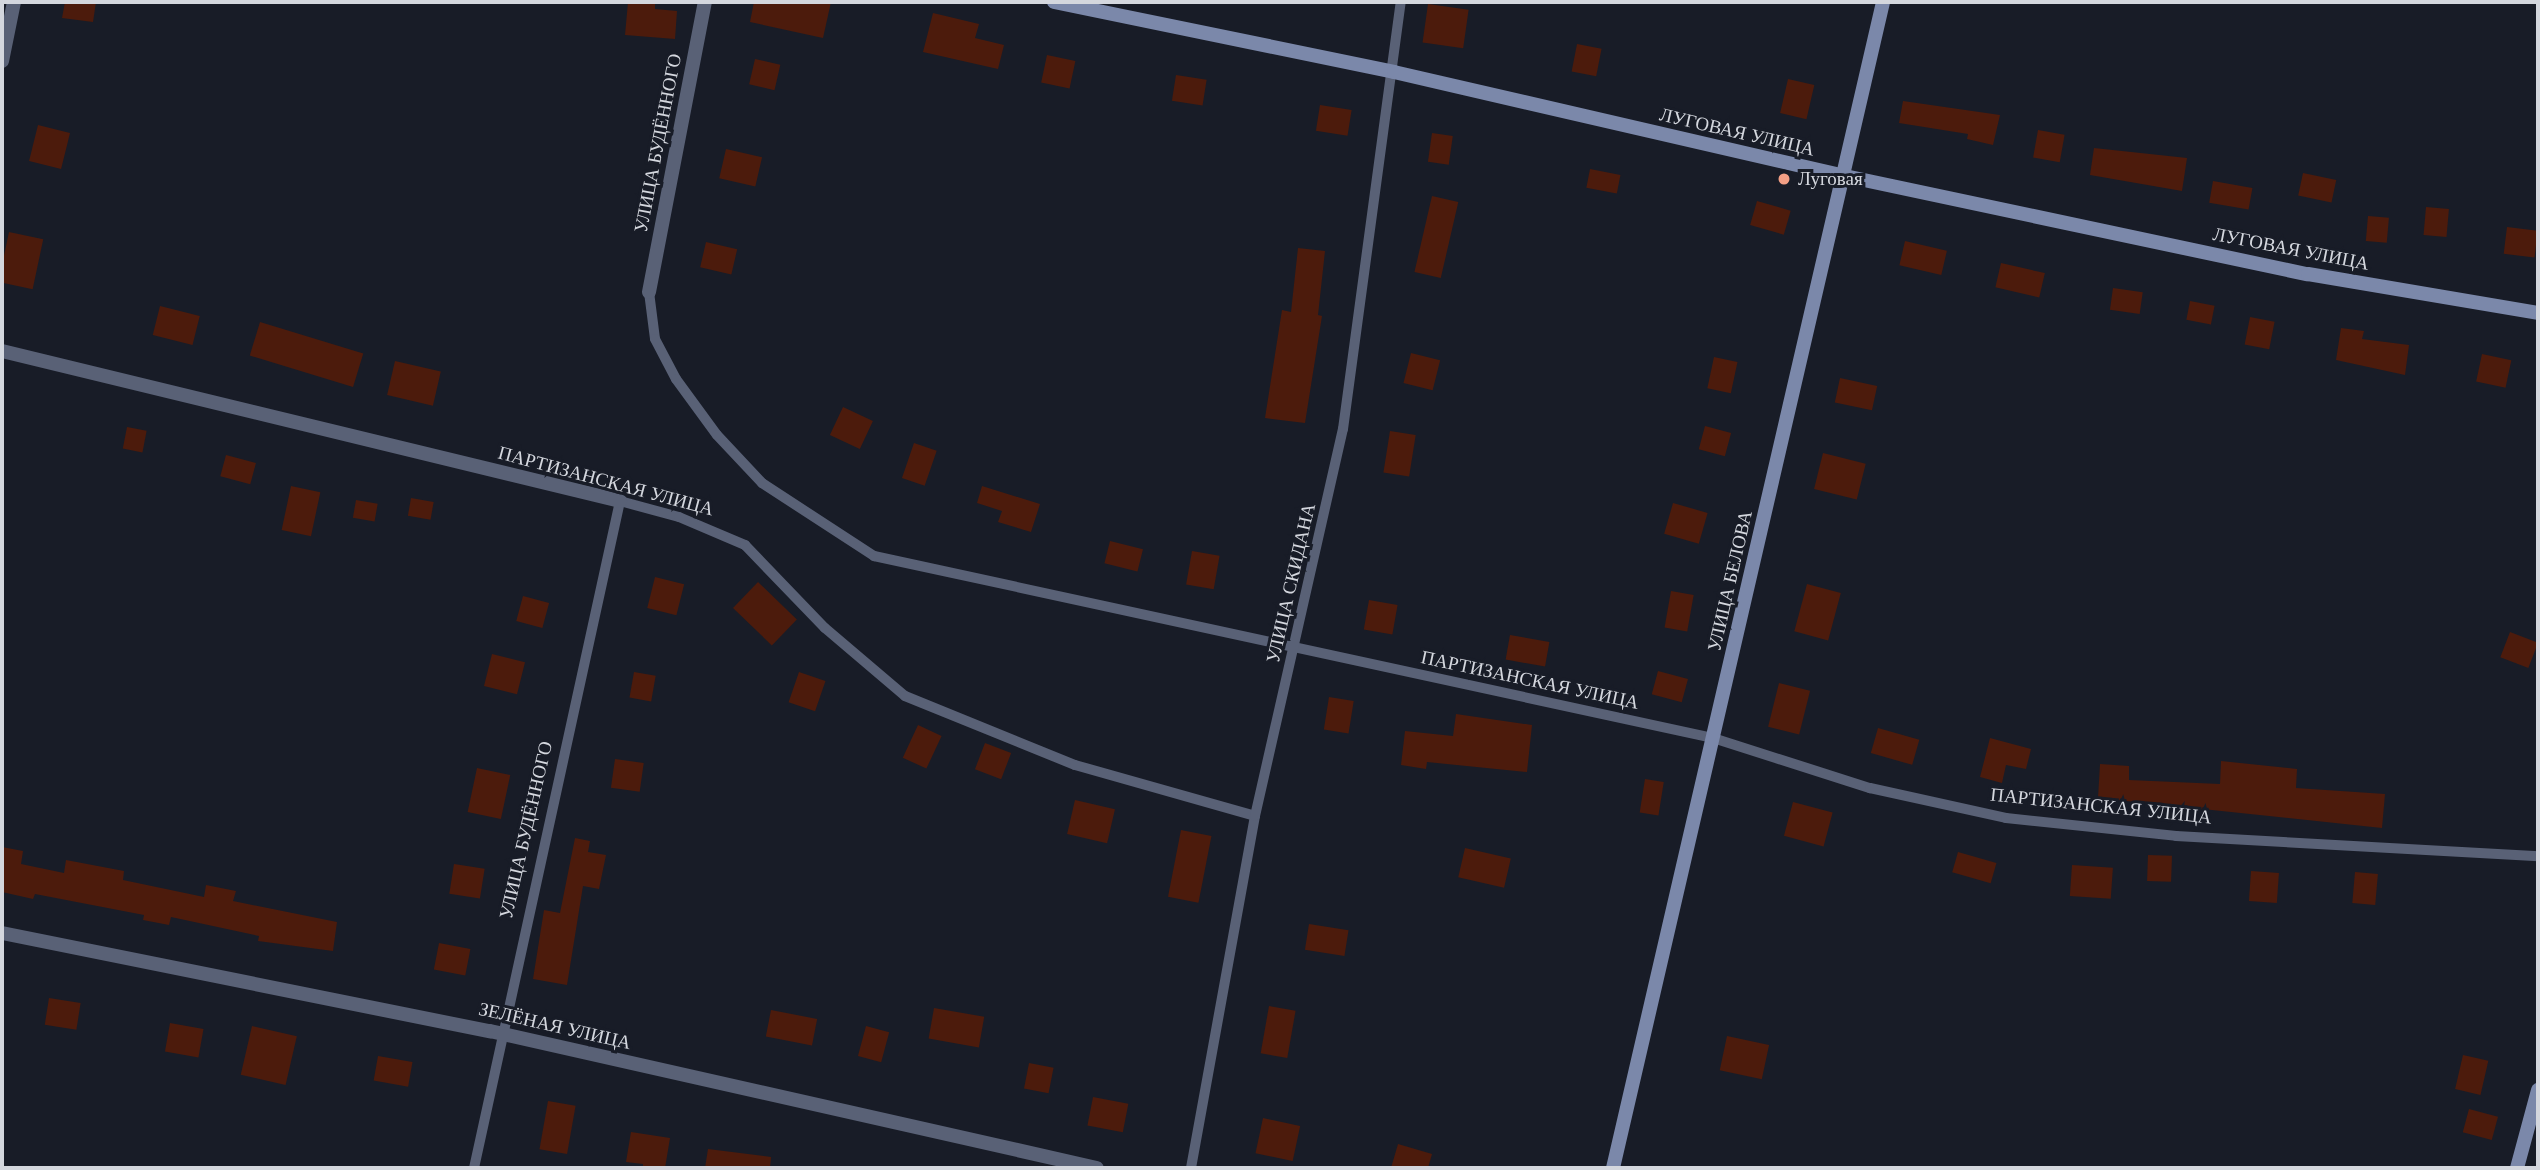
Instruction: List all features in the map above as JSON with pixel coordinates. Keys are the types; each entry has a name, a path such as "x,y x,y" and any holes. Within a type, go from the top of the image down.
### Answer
{"street":[{"path":"2,61 14,2"},
{"name":"УЛИЦА БУДЁННОГО","path":"649,292 705,2"},
{"name":"ЛУГОВАЯ УЛИЦА","path":"1054,2 1394,72 1845,176 2308,274 2538,313"},
{"name":"УЛИЦА БЕЛОВА","path":"1613,1168 1845,176 1882,2"},
{"name":"ПАРТИЗАНСКАЯ УЛИЦА","path":"2,351 620,501"},
{"name":"ЗЕЛЁНАЯ УЛИЦА","path":"2,933 500,1033 1097,1168"},
{"path":"2517,1168 2538,1090"}],"lane":[{"name":"УЛИЦА СКИДАНА","path":"1191,1168 1255,816 1295,650 1343,429 1394,72 1401,2"},
{"name":"ПАРТИЗАНСКАЯ УЛИЦА","path":"649,292 650,316 660,349 717,435 762,483 874,556 1295,650 1713,738 1870,788 2006,818 2176,836 2538,856"},
{"name":"ПАРТИЗАНСКАЯ УЛИЦА","path":"620,501 705,527 745,545 825,628 905,696 1075,765 1255,816"},
{"name":"УЛИЦА БУДЁННОГО","path":"474,1168 500,1033 620,501"}],"building":[{"path":"65,2 96,2 93,22 62,18"},
{"path":"628,2 655,2 655,9 677,11 675,39 625,35"},
{"path":"754,2 831,2 823,38 750,22"},
{"path":"1428,4 1469,10 1463,48 1423,43"},
{"path":"933,13 979,24 975,38 1004,45 998,69 923,52"},
{"path":"1577,44 1602,49 1596,76 1572,71"},
{"path":"1047,55 1075,61 1070,88 1041,82"},
{"path":"755,59 780,65 774,90 749,84"},
{"path":"1176,75 1207,80 1203,106 1172,101"},
{"path":"1788,79 1814,85 1806,119 1780,113"},
{"path":"1903,101 2000,115 1993,145 1967,139 1968,134 1899,123"},
{"path":"1320,105 1352,110 1348,136 1316,131"},
{"path":"38,125 70,133 61,169 29,161"},
{"path":"2038,130 2065,135 2060,162 2033,158"},
{"path":"1432,133 1453,136 1449,165 1428,162"},
{"path":"2094,148 2187,158 2182,191 2090,175"},
{"path":"726,149 762,157 755,187 719,178"},
{"path":"1590,169 1620,175 1617,194 1586,188"},
{"path":"2303,173 2336,180 2331,203 2298,195"},
{"path":"2213,181 2252,188 2249,210 2209,203"},
{"path":"1432,196 1458,202 1441,278 1414,272"},
{"path":"1757,201 1791,211 1784,235 1750,225"},
{"path":"2426,207 2449,209 2446,237 2424,235"},
{"path":"2368,216 2389,218 2387,243 2366,241"},
{"path":"2507,227 2538,231 2534,258 2504,254"},
{"path":"9,232 43,239 33,289 2,283 2,265"},
{"path":"1905,241 1947,251 1941,275 1899,265"},
{"path":"706,242 737,249 731,275 700,267"},
{"path":"1298,248 1325,251 1318,315 1322,316 1305,423 1265,418 1282,310 1291,312"},
{"path":"2001,263 2045,273 2039,297 1995,287"},
{"path":"2113,288 2143,292 2140,314 2110,310"},
{"path":"2190,301 2215,306 2211,324 2186,320"},
{"path":"160,306 200,316 193,345 153,335"},
{"path":"2250,317 2275,322 2269,349 2245,344"},
{"path":"260,322 363,354 353,387 250,355"},
{"path":"2341,328 2364,331 2362,339 2409,345 2405,375 2336,360"},
{"path":"1411,353 1440,360 1433,390 1404,383"},
{"path":"2482,354 2511,360 2506,388 2476,381"},
{"path":"1714,357 1737,362 1731,393 1707,388"},
{"path":"395,361 441,372 433,406 387,395"},
{"path":"1840,378 1877,386 1872,410 1835,402"},
{"path":"843,407 873,421 860,449 830,435"},
{"path":"1705,426 1731,433 1725,456 1699,449"},
{"path":"127,427 147,431 142,452 123,449"},
{"path":"1390,431 1416,435 1409,477 1383,472"},
{"path":"914,443 937,451 925,486 902,478"},
{"path":"1823,453 1866,464 1857,500 1814,489"},
{"path":"226,455 256,463 250,484 220,476"},
{"path":"291,486 320,492 311,536 282,530"},
{"path":"982,486 1040,504 1031,532 998,522 1002,511 977,503"},
{"path":"411,498 434,502 431,520 408,516"},
{"path":"356,500 378,504 375,522 353,518"},
{"path":"1673,503 1708,513 1699,544 1664,534"},
{"path":"1110,541 1143,549 1137,572 1104,563"},
{"path":"1192,551 1220,556 1214,589 1186,584"},
{"path":"655,577 684,584 676,615 647,608"},
{"path":"758,582 797,620 772,645 733,608"},
{"path":"1807,584 1841,593 1828,640 1794,631"},
{"path":"1671,591 1694,595 1687,631 1665,627"},
{"path":"523,596 549,603 542,628 516,621"},
{"path":"1369,600 1398,605 1392,635 1364,630"},
{"path":"2510,632 2538,643 2528,668 2500,657"},
{"path":"1510,635 1549,642 1545,667 1506,660"},
{"path":"492,654 525,662 517,694 484,686"},
{"path":"1658,671 1688,679 1682,702 1652,694"},
{"path":"634,672 656,676 651,701 629,698"},
{"path":"799,672 825,681 815,711 789,702"},
{"path":"1779,683 1810,691 1799,734 1768,727"},
{"path":"1329,697 1354,701 1349,734 1324,730"},
{"path":"1456,714 1532,725 1527,772 1427,762 1426,769 1401,765 1405,731 1453,736"},
{"path":"918,725 942,736 926,769 903,758"},
{"path":"1878,728 1919,740 1912,765 1871,753"},
{"path":"1990,738 2031,749 2026,769 2006,765 2002,783 1980,777"},
{"path":"985,743 1011,753 1001,779 975,769"},
{"path":"615,759 644,763 640,792 611,788"},
{"path":"2221,761 2297,769 2296,788 2385,794 2382,828 2098,798 2100,764 2129,766 2129,780 2220,784"},
{"path":"477,768 510,775 501,819 468,812"},
{"path":"1645,779 1664,782 1658,816 1640,813"},
{"path":"1075,800 1115,809 1107,843 1067,834"},
{"path":"1793,802 1833,813 1824,846 1784,836"},
{"path":"1181,830 1211,836 1198,903 1168,897"},
{"path":"575,838 590,841 588,852 606,855 599,889 583,886 567,985 533,979 544,910 560,913"},
{"path":"2,847 23,851 21,864 64,873 66,860 124,871 123,880 204,897 206,885 236,891 233,901 337,922 333,951 258,941 259,936 171,917 169,925 143,920 144,915 35,894 33,899 2,892"},
{"path":"1465,848 1511,859 1504,888 1458,877"},
{"path":"1958,852 1996,863 1991,883 1952,872"},
{"path":"2148,855 2172,856 2171,882 2147,881"},
{"path":"454,864 485,869 480,898 449,894"},
{"path":"2072,865 2113,868 2111,899 2070,896"},
{"path":"2251,871 2279,873 2277,903 2249,901"},
{"path":"2355,872 2378,874 2375,905 2352,903"},
{"path":"1309,924 1349,930 1344,956 1305,950"},
{"path":"439,943 470,949 465,976 434,970"},
{"path":"49,998 81,1003 76,1030 45,1025"},
{"path":"1269,1006 1296,1011 1287,1058 1261,1053"},
{"path":"934,1008 984,1017 979,1047 929,1039"},
{"path":"771,1010 817,1019 812,1045 766,1037"},
{"path":"170,1023 203,1029 198,1057 165,1052"},
{"path":"252,1026 297,1036 286,1085 241,1075"},
{"path":"866,1026 889,1032 881,1062 858,1056"},
{"path":"1727,1036 1769,1045 1762,1079 1720,1070"},
{"path":"2463,1055 2488,1061 2480,1095 2455,1089"},
{"path":"378,1056 412,1062 408,1087 374,1081"},
{"path":"1029,1063 1054,1068 1049,1093 1024,1089"},
{"path":"1093,1097 1128,1104 1123,1132 1087,1125"},
{"path":"548,1101 576,1106 567,1154 539,1149"},
{"path":"2469,1109 2498,1117 2492,1140 2463,1132"},
{"path":"1263,1118 1300,1126 1293,1161 1256,1153"},
{"path":"631,1132 670,1138 665,1168 643,1168 643,1164 626,1162"},
{"path":"1398,1144 1432,1154 1428,1168 1391,1168"},
{"path":"708,1149 771,1157 770,1168 705,1168"}],"place":[{"name":"Луговая","path":"1784,179"}]}
